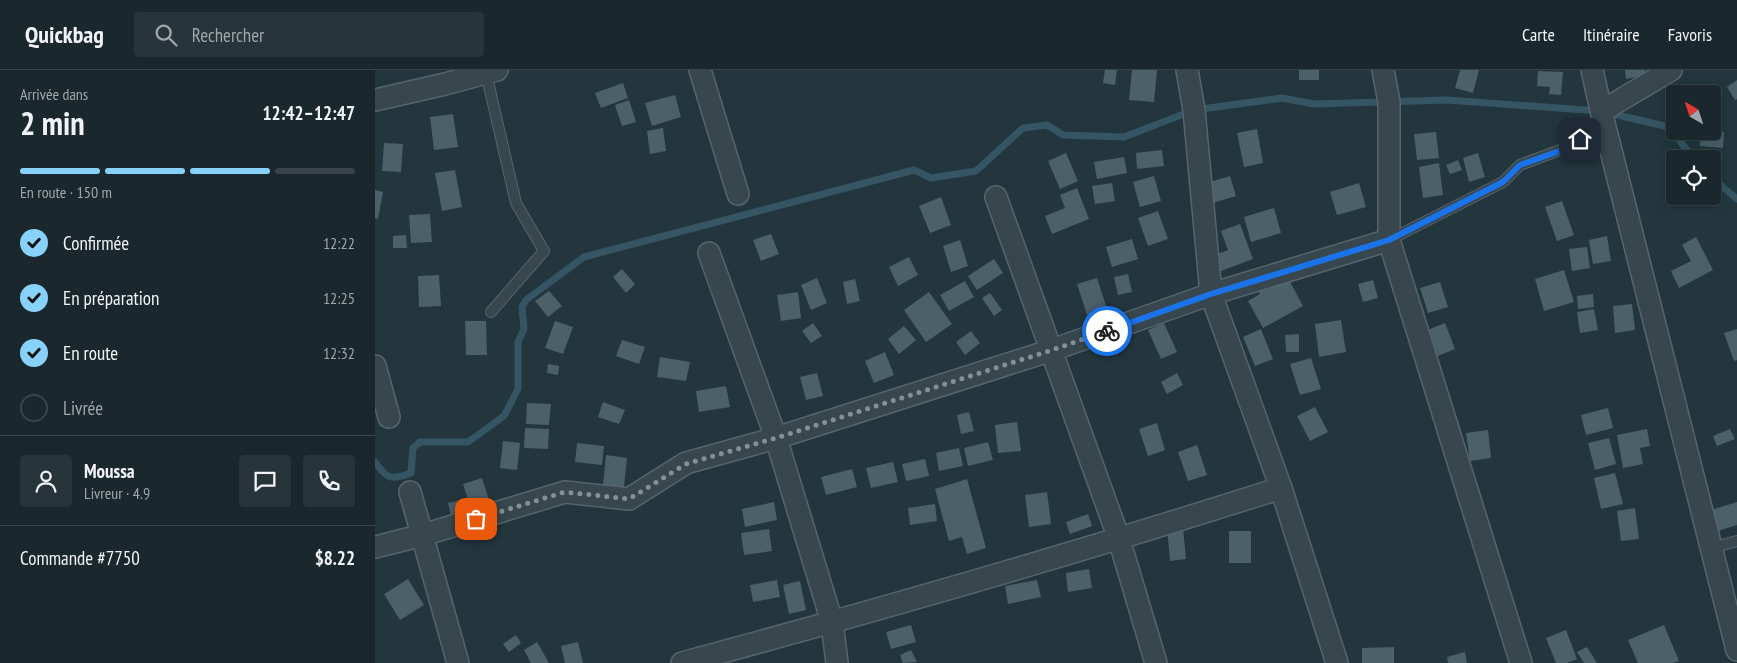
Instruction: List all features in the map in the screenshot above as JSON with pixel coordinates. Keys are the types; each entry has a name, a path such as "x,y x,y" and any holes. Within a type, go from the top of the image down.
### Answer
{"street":[{"path":"700,70 738,194"},
{"path":"1187,70 1194,110 1211,294 1281,488 1337,663"},
{"path":"1383,70 1389,102 1389,240 1521,663"},
{"path":"1592,70 1737,650"},
{"path":"1603,117 1671,70"},
{"path":"375,100 441,77 491,72"},
{"path":"996,197 1119,540 1156,663"},
{"path":"375,546 423,535 565,492 629,499 686,464 776,438 1052,350 1211,294 1389,240"},
{"path":"709,254 776,438 832,622 837,663"},
{"path":"375,366 389,417"},
{"path":"681,663 1119,540 1281,488"},
{"path":"410,492 458,663"}],"lane":[{"path":"491,72 516,203 544,251 491,312"},
{"path":"1389,240 1503,182 1520,165 1568,148 1603,117"},
{"path":"1711,548 1737,541"}],"building":[{"path":"1105,70 1117,70 1115,85 1103,83"},
{"path":"1132,70 1157,70 1154,102 1129,100"},
{"path":"1299,70 1319,70 1319,80 1299,80"},
{"path":"1460,70 1479,70 1473,93 1455,88"},
{"path":"1625,70 1645,70 1646,75 1626,79"},
{"path":"1538,71 1563,72 1561,95 1549,94 1550,87 1537,86"},
{"path":"1737,80 1737,99 1735,100 1727,87"},
{"path":"623,83 628,98 601,108 595,93"},
{"path":"675,95 681,117 652,126 645,103"},
{"path":"629,100 636,122 622,126 615,105"},
{"path":"453,114 458,147 434,150 430,117"},
{"path":"663,128 666,151 650,154 647,131"},
{"path":"1257,129 1263,163 1244,167 1237,133"},
{"path":"1721,131 1724,132 1723,148 1700,146 1700,140 1721,140"},
{"path":"1436,132 1439,158 1417,160 1414,134"},
{"path":"384,143 403,144 401,172 382,171"},
{"path":"1162,150 1164,166 1137,169 1136,153"},
{"path":"1066,153 1078,181 1060,189 1048,161"},
{"path":"1478,153 1485,177 1469,182 1463,158"},
{"path":"1124,157 1127,173 1097,179 1094,162"},
{"path":"1458,160 1462,170 1450,174 1446,165"},
{"path":"1439,163 1443,195 1423,198 1419,167"},
{"path":"455,170 462,207 442,211 435,173"},
{"path":"1154,176 1161,201 1140,207 1133,182"},
{"path":"1230,176 1236,196 1209,204 1203,184"},
{"path":"1112,183 1115,201 1095,204 1092,186"},
{"path":"1359,183 1366,207 1337,215 1330,192"},
{"path":"1077,188 1089,219 1052,234 1045,216 1065,208 1060,195"},
{"path":"375,190 383,192 378,219 375,218"},
{"path":"941,197 951,225 930,233 919,206"},
{"path":"1562,201 1574,235 1557,241 1545,207"},
{"path":"1274,208 1281,233 1251,242 1244,217"},
{"path":"1158,211 1168,239 1148,246 1138,218"},
{"path":"430,214 432,242 411,243 409,215"},
{"path":"1240,224 1253,259 1216,273 1210,257 1228,250 1221,231"},
{"path":"771,234 779,254 761,261 753,240"},
{"path":"406,235 407,248 393,248 393,236"},
{"path":"1607,236 1611,261 1593,264 1589,240"},
{"path":"1696,237 1713,270 1679,288 1671,271 1691,261 1682,245"},
{"path":"1132,239 1138,259 1112,267 1106,247"},
{"path":"960,240 968,266 951,272 943,246"},
{"path":"1587,247 1590,268 1572,271 1569,249"},
{"path":"909,257 918,275 898,286 889,267"},
{"path":"994,259 1003,273 977,290 968,276"},
{"path":"622,269 635,284 626,293 613,277"},
{"path":"1564,270 1574,302 1544,311 1535,279"},
{"path":"1128,274 1132,292 1118,295 1114,277"},
{"path":"439,275 441,306 419,307 418,276"},
{"path":"817,278 827,303 811,310 801,285"},
{"path":"1097,278 1107,309 1087,315 1077,284"},
{"path":"1288,278 1303,306 1263,328 1248,301 1260,294 1257,288"},
{"path":"855,279 860,301 847,304 843,282"},
{"path":"1373,280 1378,298 1363,302 1358,284"},
{"path":"965,281 974,297 949,311 940,295"},
{"path":"1440,282 1448,307 1428,313 1420,288"},
{"path":"549,291 562,306 548,317 535,301"},
{"path":"798,292 801,318 781,321 777,295"},
{"path":"929,292 952,324 926,342 904,310"},
{"path":"990,293 1002,310 994,316 982,298"},
{"path":"1593,294 1594,307 1578,309 1577,296"},
{"path":"1632,304 1635,330 1615,333 1613,306"},
{"path":"1594,309 1598,330 1580,333 1577,312"},
{"path":"1341,320 1346,352 1319,357 1315,324"},
{"path":"465,321 486,321 487,355 466,355"},
{"path":"555,321 573,327 563,354 545,348"},
{"path":"813,323 822,336 811,343 802,331"},
{"path":"1164,323 1177,352 1161,359 1148,330"},
{"path":"1445,323 1455,349 1430,359 1420,333"},
{"path":"904,326 916,340 899,354 888,339"},
{"path":"1261,329 1273,359 1255,366 1243,337"},
{"path":"1737,329 1737,360 1734,361 1724,333"},
{"path":"971,331 980,343 965,355 956,342"},
{"path":"1299,334 1299,352 1286,352 1285,335"},
{"path":"622,340 645,347 639,364 616,356"},
{"path":"885,352 894,375 874,383 865,361"},
{"path":"660,357 690,362 686,381 657,377"},
{"path":"1311,358 1321,389 1300,395 1290,364"},
{"path":"548,364 559,366 558,375 547,373"},
{"path":"817,373 823,396 806,400 800,377"},
{"path":"1177,373 1183,385 1167,394 1161,382"},
{"path":"726,386 730,407 699,412 696,391"},
{"path":"603,402 625,410 619,424 598,417"},
{"path":"527,403 551,404 549,425 526,424"},
{"path":"1315,407 1328,432 1310,441 1297,416"},
{"path":"1608,408 1613,428 1586,435 1581,415"},
{"path":"969,412 974,431 961,434 957,415"},
{"path":"1017,422 1021,451 998,453 995,425"},
{"path":"1157,423 1165,450 1148,456 1139,429"},
{"path":"525,428 549,429 548,449 524,448"},
{"path":"1647,429 1650,446 1640,448 1643,464 1623,468 1617,435"},
{"path":"1730,429 1735,439 1717,446 1713,436"},
{"path":"1488,430 1491,458 1470,461 1466,433"},
{"path":"1609,438 1616,464 1595,470 1588,443"},
{"path":"503,441 520,443 517,470 500,468"},
{"path":"988,442 993,460 968,466 964,448"},
{"path":"577,443 604,446 602,465 575,462"},
{"path":"1197,445 1207,475 1188,481 1178,452"},
{"path":"959,448 963,466 939,471 936,453"},
{"path":"606,455 627,458 624,487 603,485"},
{"path":"925,459 929,476 906,481 902,464"},
{"path":"893,462 898,482 871,488 866,468"},
{"path":"852,469 857,487 826,495 821,477"},
{"path":"1615,473 1623,504 1601,509 1594,478"},
{"path":"482,478 490,503 471,509 463,484"},
{"path":"967,479 986,548 967,554 962,537 949,541 935,489"},
{"path":"1047,492 1051,524 1029,527 1025,495"},
{"path":"465,499 468,513 451,517 448,503"},
{"path":"774,502 777,520 745,527 742,509"},
{"path":"1737,502 1737,525 1718,531 1711,510"},
{"path":"935,504 937,521 910,525 908,508"},
{"path":"1635,508 1639,539 1621,541 1617,511"},
{"path":"1088,514 1092,526 1070,534 1066,522"},
{"path":"1183,527 1186,559 1170,561 1167,528"},
{"path":"769,529 772,551 744,555 741,533"},
{"path":"1229,531 1251,531 1251,563 1229,563"},
{"path":"1089,569 1092,588 1068,592 1066,573"},
{"path":"408,579 424,605 400,620 384,594"},
{"path":"777,580 780,597 753,602 750,585"},
{"path":"1037,580 1041,597 1008,604 1005,586"},
{"path":"800,581 806,610 789,614 783,585"},
{"path":"911,625 916,642 891,649 886,632"},
{"path":"1664,625 1679,661 1673,663 1638,663 1628,640"},
{"path":"1566,630 1577,659 1567,663 1556,663 1546,638"},
{"path":"516,635 521,643 509,652 503,644"},
{"path":"537,642 549,663 531,663 524,650"},
{"path":"578,642 583,663 565,663 561,646"},
{"path":"1394,647 1394,663 1362,663 1362,648"},
{"path":"1587,647 1597,663 1584,663 1577,652"},
{"path":"911,650 917,662 903,663 900,655"},
{"path":"1465,652 1467,663 1448,663 1447,657"}],"waterway":[{"path":"375,462 390,477 399,477 411,473 413,448 420,442 468,442 504,416 518,389 518,342 524,329 522,307 526,300 584,257 914,170 931,178 976,171 1023,128 1047,125 1063,135 1124,137 1194,110 1282,98 1314,104 1447,100 1599,111"},
{"path":"1609,113 1669,127 1687,150"},
{"path":"1721,186 1737,199"}],"way so far":[{"path":"476,519 565,492 629,499 686,464 776,438 1107,331"}],"route":[{"path":"1107,331 1211,294 1389,240 1503,182 1520,165 1568,148 1580,139"}]}
